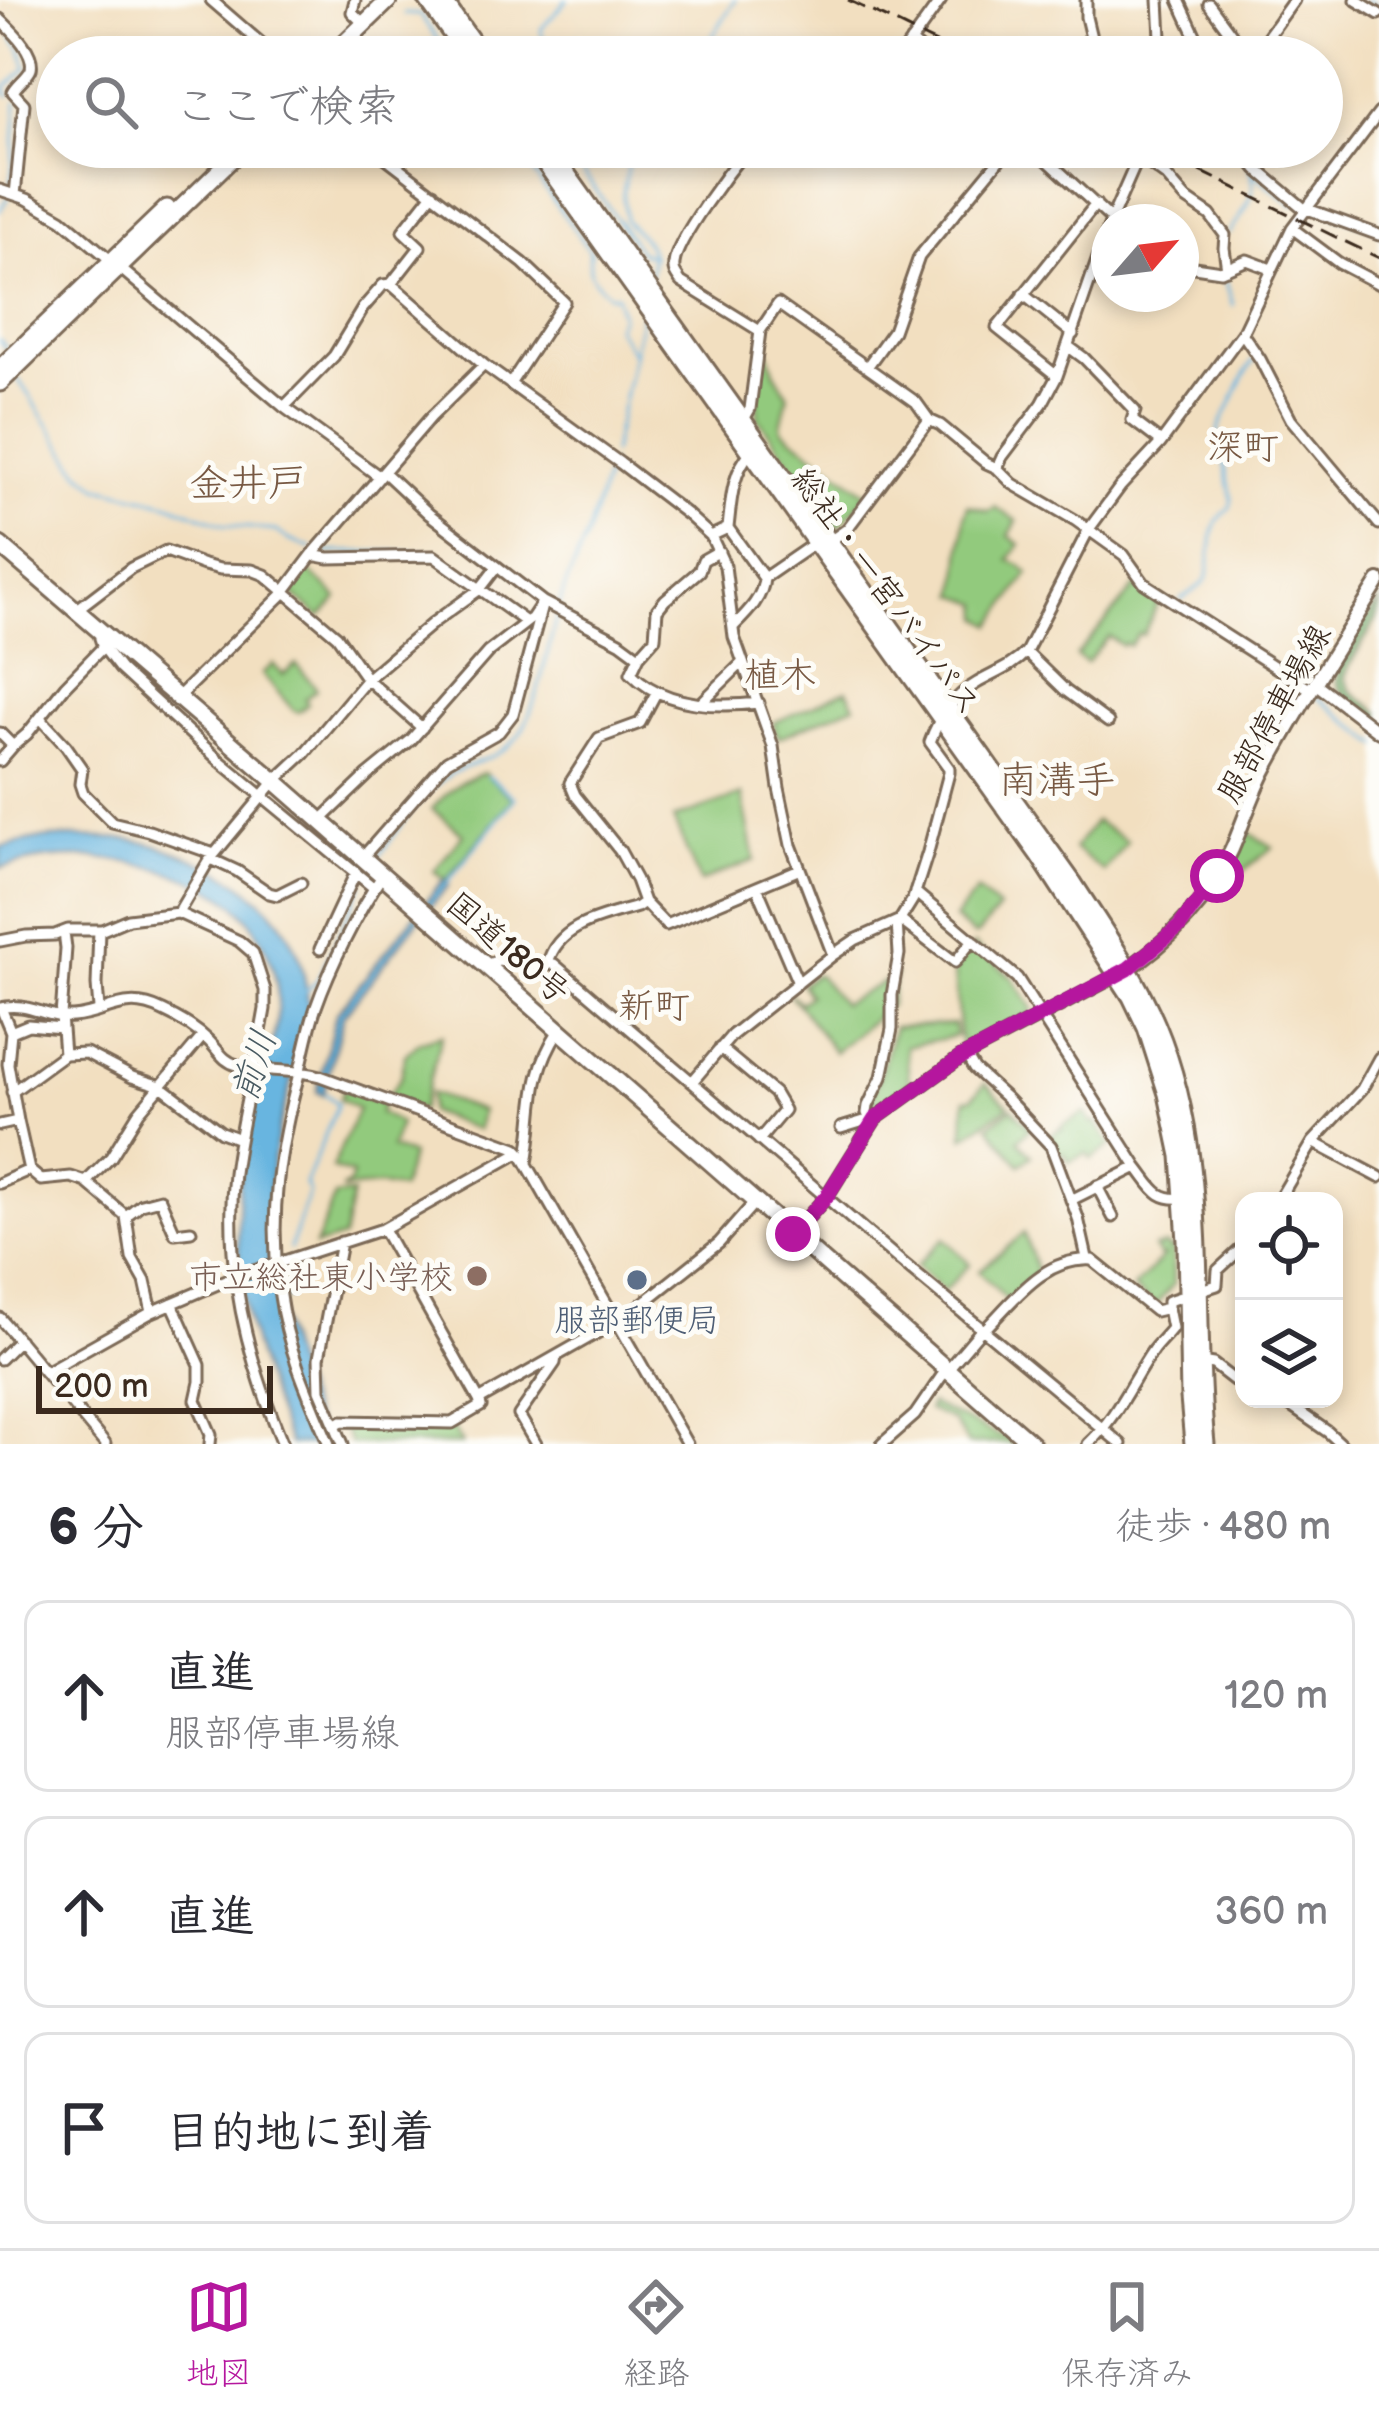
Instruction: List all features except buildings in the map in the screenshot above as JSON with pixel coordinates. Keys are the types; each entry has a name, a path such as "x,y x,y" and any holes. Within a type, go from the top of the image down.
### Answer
{"highway":[{"path":"351,36 388,0"},
{"path":"428,0 453,36"},
{"path":"443,0 469,36"},
{"path":"0,383 209,168"},
{"path":"0,368 221,168"},
{"name":"総社・一宮バイパス","path":"549,168 635,279"},
{"name":"総社・一宮バイパス","path":"562,168 1123,972 1162,1039 1186,1123 1196,1196 1189,1398 1193,1444"},
{"name":"総社・一宮バイパス","path":"744,429 751,452 822,542"},
{"name":"国道180号","path":"0,545 103,640 178,698 269,788 320,822 368,874 422,910 1032,1444"},
{"name":"総社・一宮バイパス","path":"1123,972 1167,1094 1180,1156 1206,1444"}],"main road":[{"name":"服部停車場線","path":"1123,972 1179,927 1210,886 1230,853 1262,776 1379,581"}],"street":[{"path":"211,0 253,36"},
{"path":"355,0 352,12 364,23"},
{"path":"915,36 941,0"},
{"path":"1086,0 1091,36"},
{"path":"1159,0 1159,36"},
{"path":"1179,0 1196,36"},
{"path":"1267,36 1294,0"},
{"path":"1355,0 1379,14"},
{"path":"1209,4 1234,36"},
{"path":"0,19 25,46 31,66 14,86 13,92 24,104 8,193 62,219 284,406 382,475 545,603 639,656"},
{"path":"1343,162 1379,113"},
{"path":"400,168 523,263 564,302 511,383"},
{"path":"732,168 704,206 675,259 674,271 681,282 760,331"},
{"path":"867,367 893,331 919,257 993,168"},
{"path":"1061,168 1096,204"},
{"path":"1118,204 1134,168"},
{"path":"1158,168 1185,198 1210,214 1226,235 1227,269"},
{"path":"1256,168 1308,210 1379,236"},
{"path":"872,1122 868,1106 882,1077 892,1029 898,921 915,892 949,772 930,742 932,735 973,685 1026,652 1089,529 1242,333 1292,228 1339,168"},
{"path":"284,406 334,356 363,308 383,285 391,284 420,247 403,231 433,193"},
{"path":"1057,376 998,328 1091,210"},
{"path":"1292,228 1379,284"},
{"path":"1199,268 1221,272 1247,260 1271,269"},
{"path":"391,284 484,365 711,536 725,566 742,663 773,746 791,845 833,955"},
{"path":"998,468 1057,376 1091,290"},
{"path":"1023,294 1073,334"},
{"path":"744,429 760,331 778,304 916,402 929,420 998,468 1013,484 1124,555 1144,584 1379,732"},
{"path":"1242,333 1291,419 1379,524"},
{"path":"1069,347 1135,411 1132,420 1161,442"},
{"path":"178,698 284,591 431,417 484,365"},
{"path":"764,578 847,530 929,420"},
{"path":"733,627 763,588 764,578 728,528 731,495 741,463 751,452"},
{"path":"711,536 728,528"},
{"path":"75,610 131,568 166,551 204,565 260,572 337,636 367,679 422,728"},
{"path":"719,551 703,560 699,571 657,610 655,638 631,673 656,693 701,703 759,703"},
{"path":"315,552 328,558 434,556 526,622"},
{"path":"178,914 211,858 367,679 482,587 497,567"},
{"path":"320,822 422,728 488,652 545,603"},
{"path":"320,949 447,761 499,732 513,714 545,603"},
{"path":"0,761 103,640 120,669 220,761 269,788 368,874"},
{"path":"1026,652 1066,691 1108,722"},
{"path":"701,703 742,663"},
{"path":"656,693 640,723 599,738 570,783 575,796 620,850 644,902 665,925 800,869"},
{"path":"40,718 82,769 83,793 112,822 149,831 211,858 277,895 301,883"},
{"path":"0,733 13,746"},
{"path":"329,1444 283,1312 274,1223 279,1160 298,1070 316,1007 367,898 368,874"},
{"path":"757,887 798,982"},
{"path":"915,892 1012,972 1137,1167 1160,1196 1184,1198"},
{"path":"548,963 552,952 578,926 644,902"},
{"path":"0,941 98,930 128,919 178,914 239,941 253,953 265,990 265,1009 258,1067 239,1138 232,1211 236,1277 248,1348 283,1444"},
{"path":"692,1082 720,1048 798,982 855,940 898,921"},
{"path":"898,921 955,962 974,940"},
{"path":"98,930 99,1009"},
{"path":"64,932 64,1054"},
{"path":"485,966 496,961 554,964 1121,1444"},
{"path":"793,1234 827,1196 872,1122 966,1055 1123,972"},
{"path":"152,1312 146,1281 132,1258 126,1216 86,1182 71,1177 41,1180 29,1171 8,1064 11,1032 0,1008 18,1004 74,1017 135,1002 148,1005 202,1036 240,1066 298,1070 325,1078 520,1152 687,1444"},
{"path":"11,1032 28,1025 62,1028"},
{"path":"527,1164 532,1099 559,1030"},
{"path":"86,1182 111,1157 139,1112 202,1036"},
{"path":"720,1048 773,1093 784,1110 759,1140"},
{"path":"12,1092 64,1054 86,1053 161,1086 221,1132 239,1138"},
{"path":"966,1055 974,1069 1051,1146 1087,1258"},
{"path":"1283,1192 1313,1142 1361,1089 1379,1058"},
{"path":"1361,1089 1379,1090"},
{"path":"0,1125 18,1120"},
{"path":"841,1128 872,1122"},
{"path":"1313,1142 1379,1177"},
{"path":"47,1371 172,1303 383,1229 520,1152"},
{"path":"1070,1200 1137,1167"},
{"path":"0,1183 29,1171"},
{"path":"1097,1186 1113,1217"},
{"path":"126,1216 141,1204 160,1199 175,1233 191,1231"},
{"path":"479,1400 617,1322 719,1243 755,1202"},
{"path":"335,1425 342,1421 452,1423 481,1406 383,1229"},
{"path":"341,1242 319,1358 320,1390 343,1444"},
{"path":"1088,1444 1103,1430 1172,1328 1168,1301 1217,1285 1218,1270 1235,1254"},
{"path":"882,1444 907,1424 947,1370 1039,1274 1087,1258 1150,1309 1168,1308"},
{"path":"172,1303 198,1358 201,1372 196,1400 211,1434 210,1444"},
{"path":"0,1318 105,1444"},
{"path":"0,1359 19,1340"},
{"path":"536,1444 519,1415 556,1357"},
{"path":"1202,1362 1213,1364 1235,1381"},
{"path":"1292,1408 1341,1444"}],"green space":[{"path":"764,336 774,371 788,395 782,430 868,494 838,528 758,418 756,390"},
{"path":"968,505 989,511 995,507 1017,521 1009,536 1020,544 1009,560 1029,573 993,625 982,618 981,603 957,595"},
{"path":"306,568 338,598 320,617 288,590"},
{"path":"1138,584 1160,599 1143,635 1139,633 1129,646 1109,636 1086,663 1076,656"},
{"path":"1379,601 1375,621 1345,678 1351,691 1379,712 1379,721 1347,698 1336,680 1350,644"},
{"path":"273,664 283,675 296,664 317,689 299,712 262,674"},
{"path":"847,690 855,705 778,738 773,723"},
{"path":"484,773 513,799 446,880 434,871 463,834 432,809 455,787"},
{"path":"742,795 755,860 700,882 673,819"},
{"path":"1095,821 1127,841 1104,872 1074,849"},
{"path":"1245,834 1273,847 1212,897"},
{"path":"977,891 999,909 973,935 954,919"},
{"path":"974,945 1011,976 1032,1012 961,1049 954,973"},
{"path":"814,975 842,1004 895,976 890,1005 835,1052 789,993 800,1003 809,995 801,984"},
{"path":"954,1024 956,1036 906,1046 909,1082 877,1108 871,1104 894,1027"},
{"path":"442,1035 421,1110 387,1097 401,1077 405,1055 420,1041"},
{"path":"985,1083 1009,1106 964,1137 965,1099"},
{"path":"344,1089 383,1102 380,1113 400,1123 391,1148 411,1155 401,1189 341,1189 352,1175 332,1168 358,1109 340,1099"},
{"path":"430,1093 481,1111 477,1130 429,1112"},
{"path":"1012,1108 1030,1128 1018,1140 1032,1155 1020,1165 989,1126"},
{"path":"1085,1113 1111,1146 1091,1159 1087,1153 1069,1162 1064,1153 1058,1156 1048,1138"},
{"path":"352,1194 343,1238 315,1246 335,1196"},
{"path":"1024,1233 1037,1272 1008,1301 979,1271"},
{"path":"944,1238 970,1264 944,1291 916,1266"},
{"path":"1154,1248 1173,1248 1173,1285 1155,1306 1133,1288 1165,1255 1160,1257"},
{"path":"930,1404 1020,1442 968,1444 953,1421 928,1410"},
{"path":"345,1425 452,1427 462,1444 350,1444"}],"water":[{"path":"68,837 140,842 227,875 270,909 298,954 309,1013 273,1160 269,1224 280,1319 324,1444 289,1444 258,1359 240,1274 243,1150 277,1019 278,993 267,952 237,907 175,874 76,857 0,868 0,847"},
{"path":"443,880 449,885 343,1016 323,1095 317,1092 336,1014"}],"waterway":[{"path":"542,36 541,29 567,0"},
{"path":"713,36 735,0"},
{"path":"1367,0 1379,7"},
{"path":"404,14 420,15 435,36"},
{"path":"10,96 6,87 27,68 12,37"},
{"path":"11,187 17,102"},
{"path":"530,168 590,251 595,280 610,295 616,294 621,316 616,327 633,353"},
{"path":"580,168 640,252 653,256"},
{"path":"627,168 625,220 650,250 649,277"},
{"path":"1229,233 1252,194 1250,168"},
{"path":"1254,174 1293,205"},
{"path":"0,210 8,197"},
{"path":"1329,212 1379,230"},
{"path":"1224,275 1233,305"},
{"path":"612,453 643,310"},
{"path":"0,340 6,348"},
{"path":"1181,599 1208,576 1213,533 1230,507 1218,434 1254,360"},
{"path":"18,379 80,472 99,487 167,503 225,525 276,531 311,548"},
{"path":"559,606 610,463"},
{"path":"320,552 430,552"},
{"path":"376,860 439,783 497,754 521,732 557,615"},
{"path":"1317,697 1379,745"},
{"path":"444,886 515,798 488,776"},
{"path":"305,992 317,981 362,884"},
{"path":"290,1248 309,1192 305,1184 337,1106 325,1094"},
{"path":"285,1298 290,1297 287,1269"}],"railway":[{"path":"848,0 922,36"},
{"path":"1194,168 1379,258"}],"place":[{"name":"市立総社東小学校","path":"477,1276"},
{"name":"服部郵便局","path":"637,1280"}],"district":[{"name":"深町","path":"1243,446"},
{"name":"金井戸","path":"248,482"},
{"name":"植木","path":"780,674"},
{"name":"南溝手","path":"1057,779"},
{"name":"新町","path":"654,1005"}],"route":[{"path":"793,1234 827,1196 875,1119 960,1058 1128,969 1179,927 1217,876"}],"water label":[{"name":"前川","path":"253,1065"}]}
